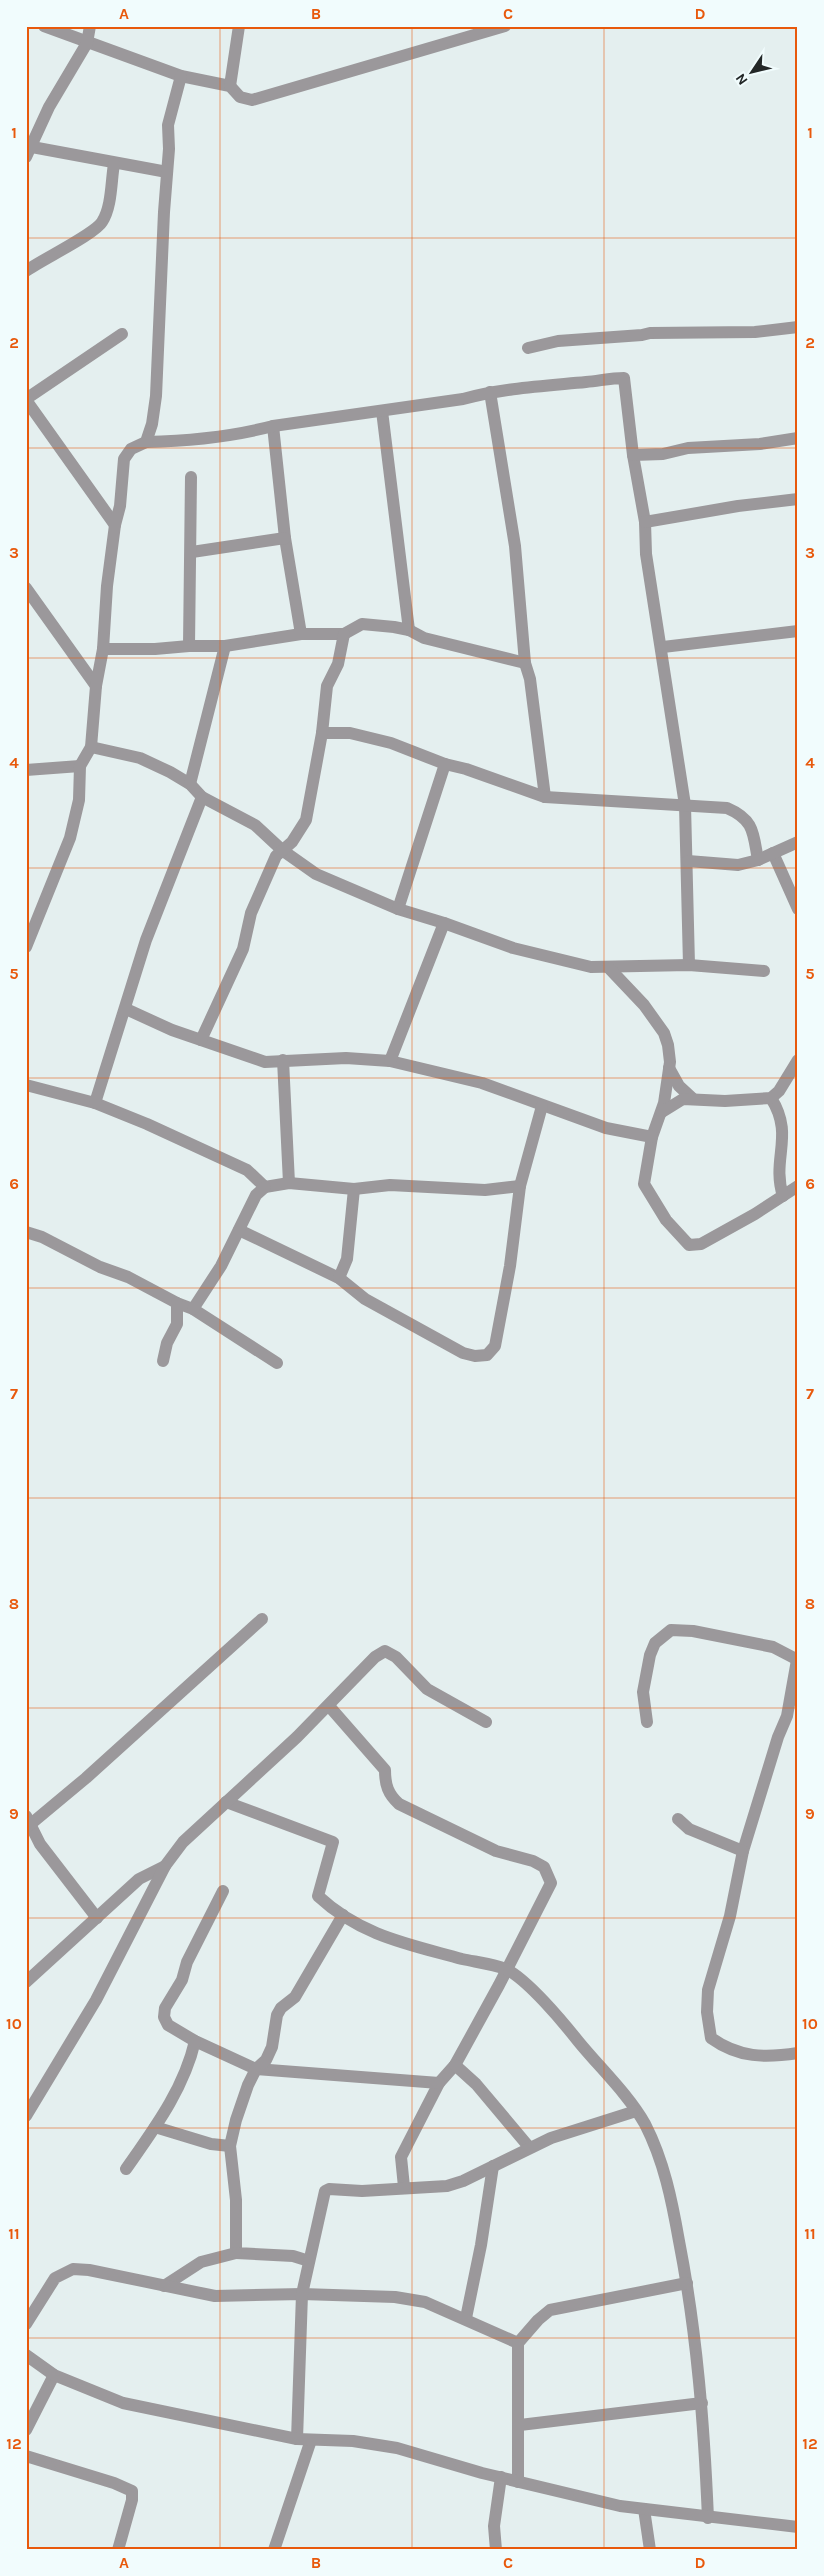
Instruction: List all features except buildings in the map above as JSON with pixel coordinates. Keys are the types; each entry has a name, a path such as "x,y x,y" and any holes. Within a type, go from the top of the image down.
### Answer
{"street":[{"path":"44,26 181,76 230,86 240,97 252,100 505,26"},
{"path":"90,26 87,43 49,107 29,152 167,172"},
{"path":"230,86 239,26"},
{"path":"146,442 152,424 156,396 168,125 181,76"},
{"path":"29,264 89,234 102,222 108,204 114,164"},
{"path":"528,348 558,341 650,333 754,332 798,327"},
{"path":"115,525 26,400 122,334"},
{"path":"26,947 70,838 79,800 80,766 91,746 96,686 103,649 115,525 120,506 124,459 131,449 146,442 192,441 273,426 463,399 490,392 588,382 609,378 624,378 633,456 645,522 648,563 663,647 685,805 688,861 686,889 689,965"},
{"path":"490,392 515,546 525,663 530,679 545,797"},
{"path":"382,411 409,630"},
{"path":"273,426 285,538 301,634"},
{"path":"633,456 663,454 688,448 752,444 798,438"},
{"path":"189,646 188,607 192,552 191,477"},
{"path":"645,522 738,506 798,499"},
{"path":"192,552 285,538"},
{"path":"26,588 96,686"},
{"path":"103,649 155,650 189,646 225,646 301,634 344,634 362,624 409,630 424,638 525,663"},
{"path":"663,647 798,631"},
{"path":"201,1040 243,949 251,913 276,856 292,842 306,820 322,733 327,686 338,664 344,634"},
{"path":"190,784 225,646"},
{"path":"322,733 350,733 374,738 545,797 727,808 735,811 754,831 758,860"},
{"path":"91,746 140,758 190,784 202,797 255,825 282,850 316,874 398,909 444,922 533,955 591,967 689,965 764,971"},
{"path":"398,909 445,764"},
{"path":"26,770 80,766"},
{"path":"95,1102 126,1009 146,940 202,797"},
{"path":"688,861 738,865 758,860 798,842"},
{"path":"773,853 798,909"},
{"path":"390,1061 444,922"},
{"path":"608,967 644,1005 664,1033 668,1045 669,1068 662,1112 652,1137 644,1184 666,1220 690,1245 701,1244 798,1186"},
{"path":"126,1009 201,1040 265,1062 346,1058 390,1061 482,1083 606,1128 652,1137"},
{"path":"283,1060 289,1183"},
{"path":"662,1112 683,1098 725,1101 771,1098 779,1091 798,1060"},
{"path":"669,1068 679,1086 692,1098"},
{"path":"26,1085 95,1102 247,1170 265,1186"},
{"path":"771,1098 781,1113 783,1129 779,1174 783,1196"},
{"path":"239,1230 339,1278 364,1299 463,1353 475,1356 487,1355 495,1346 510,1266 520,1186 542,1106"},
{"path":"194,1309 221,1266 256,1195 265,1186 289,1183 354,1189 390,1185 485,1190 520,1186"},
{"path":"339,1278 347,1259 354,1189"},
{"path":"26,1232 42,1237 100,1267 128,1277 177,1304 194,1309 277,1363"},
{"path":"163,1362 167,1343 177,1324 177,1304"},
{"path":"97,1918 40,1844 28,1823 86,1778 262,1619"},
{"path":"647,1722 643,1692 650,1655 655,1643 671,1630 693,1631 773,1647 798,1660 787,1716 778,1738 743,1851 730,1916 708,1990 707,2012 711,2038 727,2050 770,2058 798,2053"},
{"path":"26,2116 96,2000 166,1866 183,1842 200,1823 226,1802 329,1706 375,1657 385,1651 396,1657 427,1689 486,1722"},
{"path":"329,1706 384,1770 385,1781 390,1795 399,1804 496,1851 533,1861 544,1868 551,1883 455,2065 439,2083 401,2157 404,2187"},
{"path":"226,1802 333,1842 318,1896 343,1915 394,1942 506,1970 522,1982 566,2026 636,2111 651,2138 668,2184 687,2282 702,2403 708,2518"},
{"path":"678,1819 689,1829 743,1851"},
{"path":"26,1982 139,1879 166,1866"},
{"path":"223,1891 187,1962 182,1980 166,2008 164,2017 168,2025 196,2041 256,2069 439,2083"},
{"path":"236,2253 236,2200 230,2146 236,2120 256,2069 266,2060 272,2047 277,2015 280,2008 295,1998 343,1915"},
{"path":"126,2169 155,2127 181,2084 196,2041"},
{"path":"455,2065 476,2084 529,2147"},
{"path":"297,2439 302,2294 325,2191 329,2189 362,2191 404,2187 447,2186 463,2182 529,2147 636,2111"},
{"path":"155,2127 211,2144 230,2146"},
{"path":"466,2318 481,2245 493,2166"},
{"path":"164,2286 201,2262 236,2253 293,2256 309,2261"},
{"path":"26,2324 55,2278 65,2271 89,2270 215,2296 302,2294 396,2297 425,2302 466,2318 518,2343"},
{"path":"518,2482 520,2426 518,2343 538,2320 550,2310 687,2282"},
{"path":"26,2356 54,2375 123,2403 297,2439 353,2441 397,2448 518,2482 620,2506 708,2518 798,2527"},
{"path":"26,2430 54,2375"},
{"path":"520,2426 702,2403"},
{"path":"274,2550 311,2440"},
{"path":"26,2456 114,2483 132,2491 132,2500 118,2550"},
{"path":"496,2550 494,2526 501,2477"},
{"path":"644,2509 650,2550"}]}
